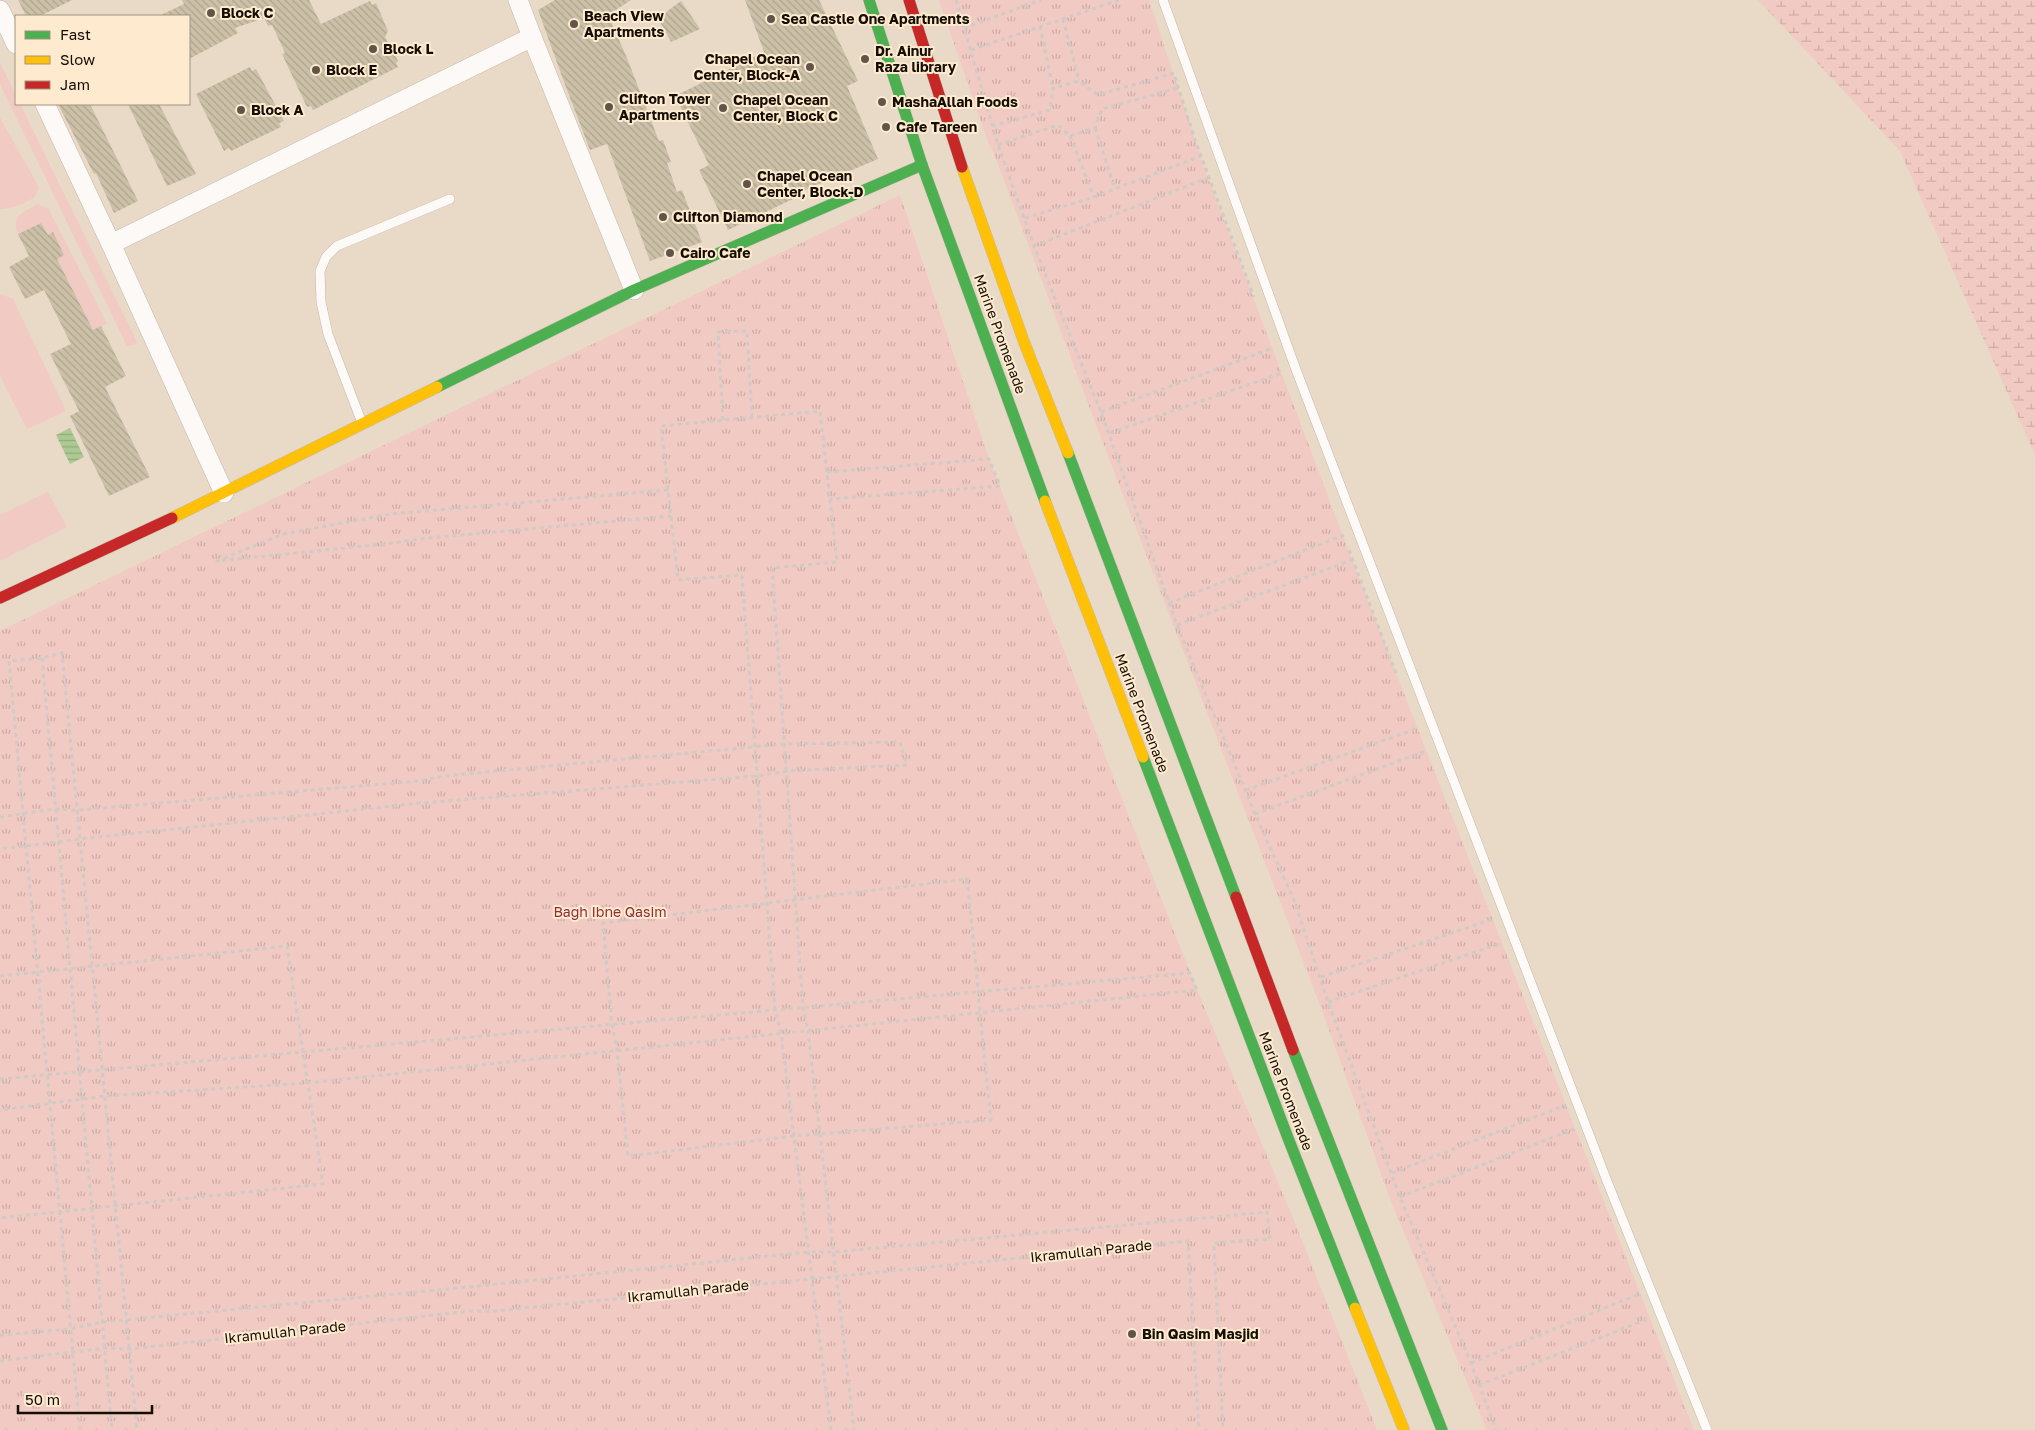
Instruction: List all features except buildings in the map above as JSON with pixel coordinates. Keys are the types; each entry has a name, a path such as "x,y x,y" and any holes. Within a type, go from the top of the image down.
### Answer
{"main road":[{"name":"Marine Promenade","path":"869,0 922,165 1046,504 1288,1138 1404,1430"},
{"name":"Marine Promenade","path":"909,0 955,147 1024,342 1101,538 1322,1127 1360,1218 1442,1430"},
{"path":"0,598 224,493 634,290 721,250 922,165"},
{"path":"1315,1140 1322,1127"},
{"path":"1288,1138 1301,1144"},
{"path":"1324,1229 1328,1221 1339,1214 1352,1214 1360,1218"}],"street":[{"path":"518,0 634,290"},
{"path":"0,10 15,42"},
{"path":"111,244 532,37"},
{"path":"45,105 224,493"}],"lane":[{"path":"1163,0 1306,395 1607,1181 1707,1430"},
{"path":"362,423 328,334 321,302 320,271 326,257 337,246 450,199"}],"path":[{"path":"956,0 992,126 1034,246 1102,412 1177,625 1255,814 1294,900 1328,1002 1400,1197 1471,1363 1496,1430"},
{"path":"964,28 1041,0"},
{"path":"971,50 1119,0"},
{"path":"1063,19 1079,81 1098,95 1174,73"},
{"path":"992,126 1050,110 1053,88 1040,26"},
{"path":"1053,88 1079,81"},
{"path":"1115,189 1095,128 1102,109 1178,88"},
{"path":"998,144 1058,125 1070,136 1094,196"},
{"path":"1070,136 1095,128"},
{"path":"1025,218 1115,189 1201,156"},
{"path":"1034,246 1208,178"},
{"path":"723,420 718,332 747,331 752,417"},
{"path":"1102,412 1273,348"},
{"path":"1110,432 1282,373"},
{"path":"831,1430 781,1033 775,1010 742,574 678,580 661,426 820,411 837,562 772,568 803,1008 808,1031 854,1430"},
{"path":"827,472 989,458 1000,486 830,499"},
{"path":"668,490 391,514 283,534 217,561 418,539 671,516"},
{"path":"1169,602 1344,535"},
{"path":"1177,625 1352,560"},
{"path":"80,1430 9,660 42,658 62,653 137,1430"},
{"path":"42,658 112,1430"},
{"path":"1246,790 1418,728"},
{"path":"0,817 56,810 77,810 419,781 443,776 785,744 900,742 907,765 787,771 758,776 421,803 0,849"},
{"path":"1255,814 1426,751"},
{"path":"967,879 991,1120 794,1136 628,1156 617,1050 612,1025 603,923 767,903 967,879"},
{"path":"1321,977 1492,920"},
{"path":"1328,1002 1502,943"},
{"path":"0,976 286,946 322,1184 0,1218"},
{"path":"0,1079 1190,973 1197,990 307,1083 105,1096 0,1110"},
{"path":"1392,1173 1566,1105"},
{"path":"1400,1197 1575,1129"},
{"name":"Ikramullah Parade","path":"0,1335 70,1329 102,1322 808,1252 834,1252 1267,1212 1270,1239 1214,1243 1223,1430"},
{"name":"Ikramullah Parade","path":"0,1360 471,1311 496,1311 1188,1241 1199,1430"},
{"path":"1471,1363 1640,1294"},
{"path":"1479,1385 1650,1318"}],"green space":[{"path":"939,0 1149,0 1204,167 1352,560 1694,1430 1487,1430 1390,1199 1320,1005 1100,435 993,151 989,145"},
{"path":"1758,0 2035,0 2035,455 1900,151"},
{"path":"0,63 15,94 15,105 20,105 138,344 127,346 0,84"},
{"path":"0,118 39,187 33,198 19,205 4,209 0,209"},
{"name":"Bagh Ibne Qasim","path":"900,195 989,459 1197,990 1294,1220 1377,1430 0,1430 0,631"},
{"path":"37,204 48,208 107,324 93,330 57,259 53,232 48,235 41,223 18,234 16,228 17,219 23,212"},
{"path":"0,294 13,299 66,411 27,429 0,376"},
{"path":"48,492 67,527 0,561 0,515"}],"shaded area":[{"path":"70,428 84,457 70,464 56,435"}],"traffic: fast":[{"path":"869,0 922,165 1045,501"},
{"path":"437,387 634,290 922,165"},
{"path":"1068,453 1236,897"},
{"path":"1143,757 1355,1308"},
{"path":"1293,1050 1442,1430"}],"traffic: slow":[{"path":"962,167 1024,342 1068,453"},
{"path":"172,518 437,387"},
{"path":"1045,501 1143,757"},
{"path":"1355,1308 1404,1430"}],"traffic: jam":[{"path":"909,0 962,167"},
{"path":"0,598 172,518"},
{"path":"1236,897 1293,1050"}],"place":[{"name":"Block C","path":"211,13"},
{"name":"Sea Castle One Apartments","path":"771,19"},
{"name":"Beach View Apartments","path":"574,24"},
{"name":"Block L","path":"373,49"},
{"name":"Dr. Ainur Raza library","path":"865,59"},
{"name":"Chapel Ocean Center, Block-A","path":"810,67"},
{"name":"Block E","path":"316,70"},
{"name":"MashaAllah Foods","path":"882,102"},
{"name":"Clifton Tower Apartments","path":"609,107"},
{"name":"Chapel Ocean Center, Block C","path":"723,108"},
{"name":"Block A","path":"241,110"},
{"name":"Cafe Tareen","path":"886,127"},
{"name":"Chapel Ocean Center, Block-D","path":"747,184"},
{"name":"Clifton Diamond","path":"663,217"},
{"name":"Cairo Cafe","path":"670,253"},
{"name":"Bin Qasim Masjid","path":"1132,1334"}]}
